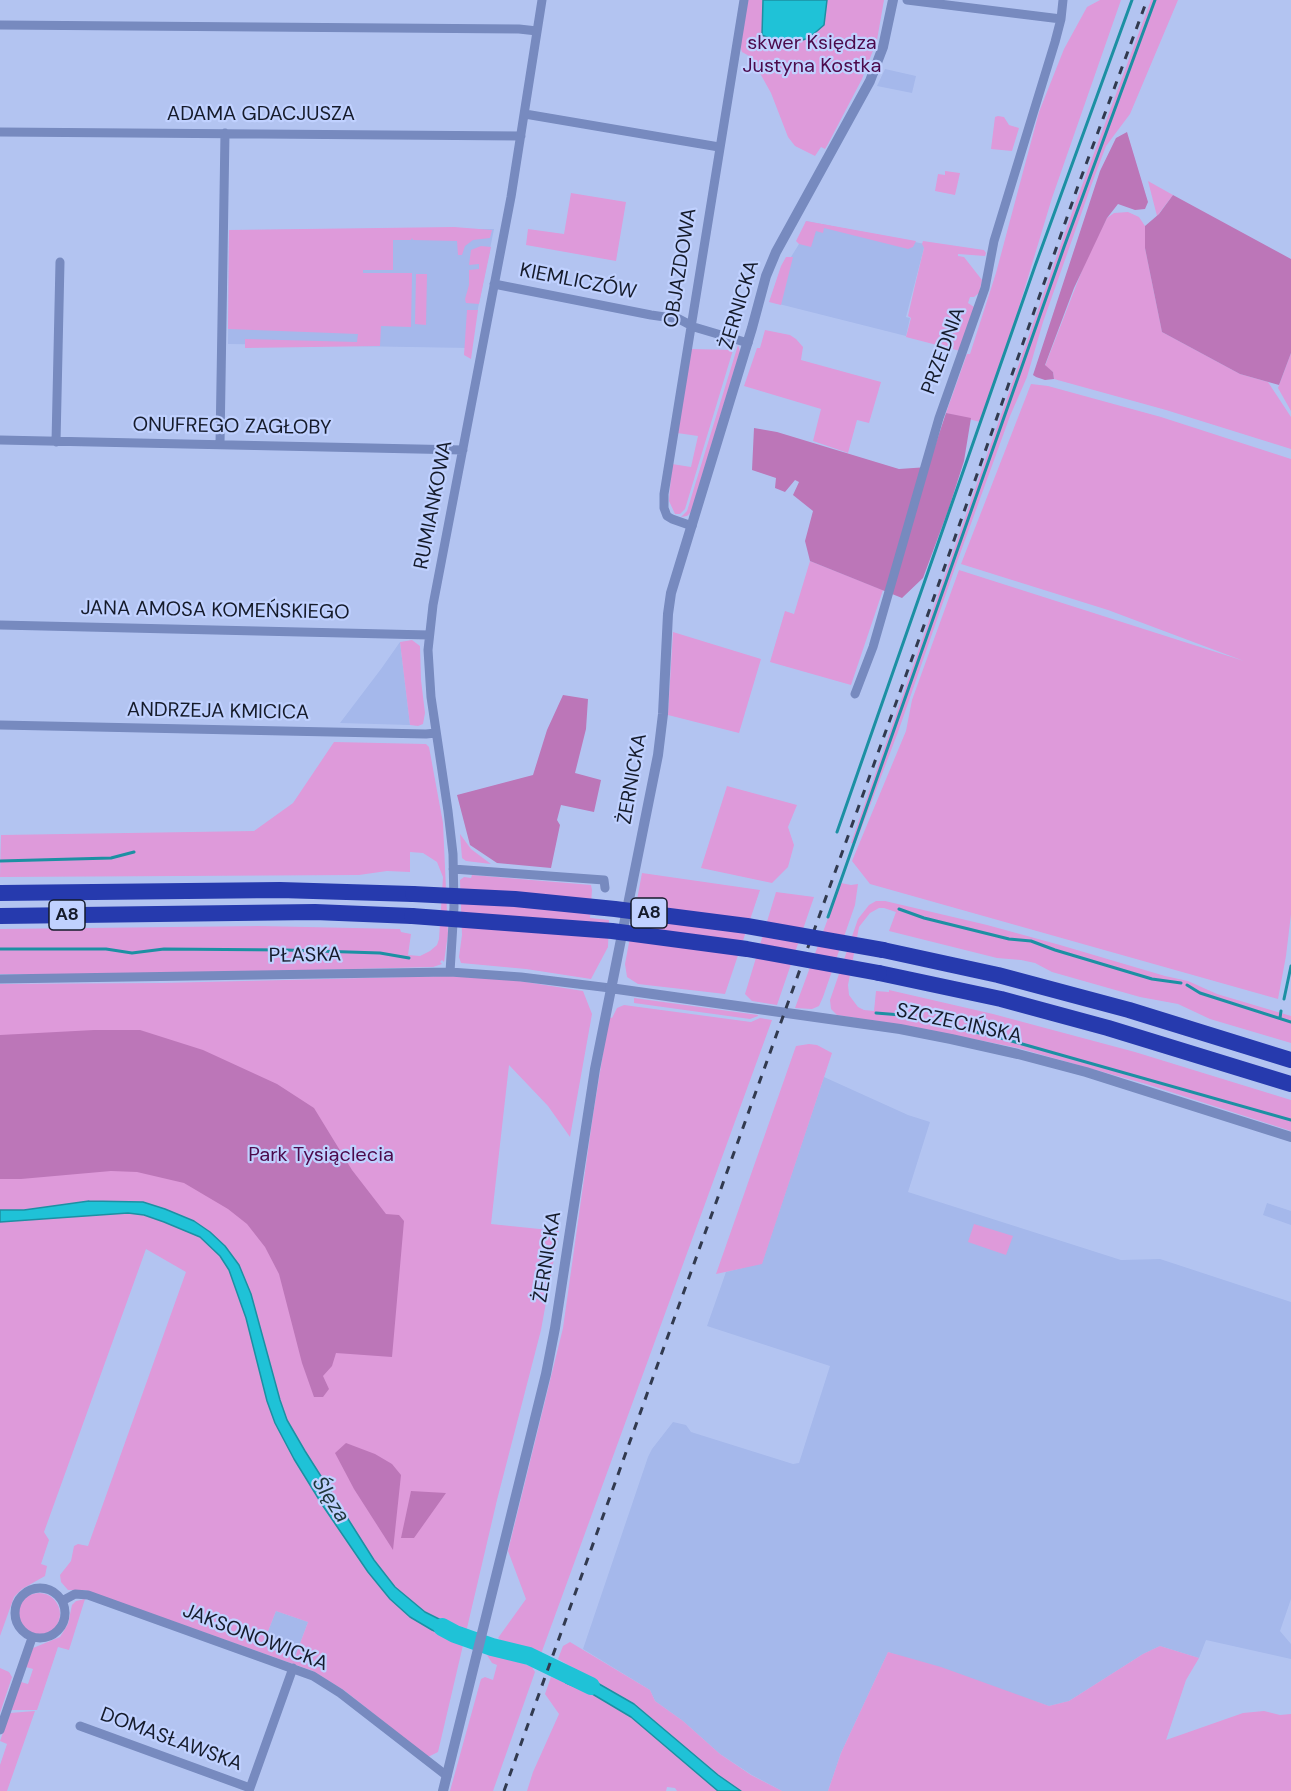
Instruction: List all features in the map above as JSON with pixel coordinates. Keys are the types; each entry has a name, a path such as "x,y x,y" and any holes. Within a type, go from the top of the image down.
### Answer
{"highway":[{"name":"A8","path":"0,893 280,890 413,894 570,904 659,914 747,926 883,950 998,975 1129,1010 1291,1060"},
{"name":"A8","path":"0,916 315,912 508,922 624,932 747,949 879,973 1001,999 1108,1028 1291,1084"}],"street":[{"name":"RUMIANKOWA","path":"450,972 454,908 450,820 431,697 429,635 525,114 542,0"},
{"name":"OBJAZDOWA","path":"692,526 669,518 663,505 690,325 744,0"},
{"name":"ŻERNICKA","path":"447,1776 555,1328 595,1069 658,754 663,714 670,598 748,343 766,276 776,252 839,139 877,63 888,29 893,0"},
{"path":"907,0 1061,18"},
{"name":"PRZEDNIA","path":"855,694 873,647 939,418 985,288 994,241 1061,18 1063,0"},
{"path":"0,25 537,31"},
{"path":"525,114 719,147"},
{"name":"ADAMA GDACJUSZA","path":"0,132 521,136"},
{"path":"220,444 225,133"},
{"path":"56,442 60,262"},
{"name":"KIEMLICZÓW","path":"494,284 679,319 690,325 748,343"},
{"name":"ONUFREGO ZAGŁOBY","path":"0,441 463,450"},
{"name":"JANA AMOSA KOMEŃSKIEGO","path":"0,625 429,635"},
{"name":"ANDRZEJA KMICICA","path":"0,725 436,733"},
{"path":"453,869 605,884"},
{"name":"PŁASKA","path":"0,979 450,972 521,977 610,988"},
{"name":"SZCZECIŃSKA","path":"610,988 900,1029 962,1041 1086,1072 1291,1137"},
{"path":"37,1588 52,1590 62,1601 65,1618 56,1633 40,1639 32,1638 19,1629 14,1614 18,1599 23,1593 37,1588"},
{"name":"JAKSONOWICKA","path":"62,1601 75,1594 88,1595 313,1676 340,1693 447,1776"},
{"path":"0,1730 32,1638"},
{"name":"DOMASŁAWSKA","path":"80,1726 250,1789 293,1668"},
{"path":"443,1791 447,1776"}],"shaded area":[{"path":"885,69 916,76 912,93 877,86"},
{"path":"806,221 925,244 906,317 910,318 906,336 775,303"},
{"path":"494,229 470,348 228,344 229,230"},
{"path":"400,642 410,725 340,723 381,669"},
{"path":"824,1077 908,1115 930,1122 908,1192 1121,1260 1160,1259 1291,1302 1291,1599 1280,1631 1291,1644 1291,1659 1206,1640 1199,1658 1160,1646 1143,1654 1069,1701 1049,1706 888,1652 841,1753 828,1791 782,1791 720,1754 683,1721 655,1701 650,1690 583,1649 648,1457 673,1422 686,1425 691,1432 793,1464 799,1463 830,1366 707,1326 726,1272 762,1263"},
{"path":"1267,1203 1291,1211 1291,1225 1263,1215"},
{"path":"276,1611 308,1622 295,1657 267,1648 263,1644"}],"green space":[{"name":"skwer Księdza Justyna Kostka","path":"748,0 884,0 877,40 862,79 825,149 821,147 815,156 795,146 788,137 771,93 751,57 742,52 740,46"},
{"path":"1100,0 1121,0 1052,198 1003,360 980,422 946,413 967,354 970,354 996,273 1039,112 1064,49 1087,7"},
{"path":"1151,0 1178,0 1130,114 1106,146 1043,322 1027,377 1010,416 898,732 860,832 855,843 851,843 1074,207"},
{"path":"995,117 1004,117 1009,125 1019,128 1012,151 991,149"},
{"path":"1127,132 1148,202 1145,209 1135,210 1118,204 1107,218 1074,288 1045,365 1053,372 1054,379 1045,380 1036,377 1033,375 1100,171 1116,138"},
{"path":"945,171 960,173 955,195 935,191 938,174 945,175"},
{"path":"1148,181 1173,195 1157,216"},
{"path":"571,193 626,202 616,261 526,245 528,229 564,234"},
{"path":"1173,195 1291,259 1291,353 1279,385 1240,374 1162,332 1145,248 1145,226 1159,214"},
{"path":"1128,212 1139,217 1145,226 1145,248 1162,332 1240,374 1268,382 1291,417 1291,449 1166,410 1054,379 1053,372 1045,366 1088,255 1107,218 1114,213"},
{"path":"806,221 916,241 913,247 908,249 824,228 823,233 816,231 811,247 796,241"},
{"path":"454,227 492,230 490,238 473,240 465,246 462,255 458,255 457,241 413,240 412,238 411,240 393,240 393,270 363,270 363,273 412,273 411,327 381,326 380,346 245,348 245,339 357,342 358,334 228,329 229,230"},
{"path":"923,241 984,250 986,253 985,256 958,254 964,257 982,280 979,293 970,297 968,303 974,307 960,351 906,337 911,318 908,316 924,248"},
{"path":"481,246 491,247 479,304 466,303 469,270 479,269 479,264 469,265 471,250"},
{"path":"786,257 793,257 781,305 769,302"},
{"path":"416,274 427,274 426,325 415,324"},
{"path":"467,310 478,310 471,359 464,355"},
{"path":"765,330 790,335 796,339 803,347 801,360 881,382 869,423 857,420 848,453 813,441 821,409 744,386"},
{"path":"738,345 740,351 691,512 681,517 687,511"},
{"path":"691,349 733,350 685,509 680,514 675,514 669,501 672,464 691,467 698,436 677,433"},
{"path":"1291,353 1291,411 1278,388"},
{"path":"1031,384 1048,386 1161,417 1291,459 1291,914 1278,999 870,884 852,861 906,731 912,700 959,570 1244,661 1108,610 961,564"},
{"path":"946,413 971,418 964,461 923,578 902,598 810,561 805,541 813,511 793,495 799,482 795,480 785,492 775,488 776,478 752,470 754,428 777,432 899,469 928,467"},
{"path":"810,561 883,590 851,685 770,662 785,611 794,614"},
{"path":"673,632 761,659 739,733 668,715"},
{"path":"412,640 420,646 425,713 423,724 418,726 410,725 400,642"},
{"path":"563,695 588,699 586,729 575,773 601,780 594,812 561,805 557,820 560,825 551,868 497,863 470,845 457,795 533,775 547,730"},
{"path":"334,742 426,744 429,747 443,823 448,934 444,962 442,960 440,962 442,964 433,967 146,974 0,974 0,929 260,926 400,929 401,932 411,934 408,955 420,956 430,951 437,945 439,939 443,877 437,862 423,853 410,852 410,872 387,871 359,875 0,877 1,835 254,831 293,803"},
{"path":"727,786 797,805 788,827 794,845 788,867 772,883 701,868"},
{"path":"460,834 471,849 491,864 466,861 462,858"},
{"path":"642,873 760,890 725,994 638,984 627,977 625,964"},
{"path":"472,875 591,885 590,918 609,920 608,947 591,979 526,969 461,963 459,957 462,935 460,880 464,877 471,878"},
{"path":"841,883 858,884 855,905 823,997 819,1006 812,1009 795,1008"},
{"path":"776,892 814,897 777,1005 752,1001 745,994"},
{"path":"876,901 885,901 987,925 1060,945 1188,981 1217,994 1291,1016 1291,1043 1210,1019 1178,1004 1140,997 1052,972 1035,963 997,958 889,931 896,912 884,908 870,913 859,927 848,985 849,995 858,1007 874,1011 876,991 889,992 889,990 993,1014 1135,1052 1291,1100 1291,1131 1146,1084 1018,1048 915,1027 837,1015 831,1009 830,1000 858,919 869,905"},
{"name":"Park Tysiąclecia","path":"449,976 513,980 583,991 592,1014 570,1137 548,1106 509,1065 491,1224 559,1231 541,1330 497,1500 438,1752 428,1757 345,1691 313,1671 85,1590 68,1590 61,1582 60,1575 71,1561 74,1546 78,1544 88,1546 186,1272 146,1249 44,1532 49,1540 41,1564 47,1566 45,1576 22,1589 14,1597 0,1636 0,984 162,983","holes":["276,1611 308,1622 295,1657 267,1648 263,1644"]},
{"path":"634,998 758,1016 750,1019 634,1003"},
{"path":"624,1005 751,1022 760,1018 772,1020 541,1654 503,1642 498,1638 526,1599 508,1551 563,1328 609,1017 612,1018 617,1008"},
{"path":"140,1030 203,1050 277,1084 314,1108 352,1170 386,1214 399,1215 404,1221 392,1357 336,1353 332,1366 323,1376 329,1389 323,1397 314,1397 302,1363 279,1274 265,1247 247,1224 228,1209 184,1183 137,1172 111,1171 0,1179 0,1035"},
{"path":"817,1045 832,1053 762,1264 716,1274 796,1046"},
{"path":"974,1224 1013,1236 1006,1255 968,1242"},
{"path":"346,1443 375,1454 392,1464 401,1475 393,1550 354,1489 335,1453"},
{"path":"411,1491 446,1493 414,1538 401,1538"},
{"path":"39,1593 54,1599 60,1614 54,1629 39,1635 24,1629 18,1614 24,1599"},
{"path":"85,1599 69,1650 58,1647 37,1710 11,1710 21,1682 28,1684 33,1669 26,1667 33,1648 60,1637 68,1624 72,1605 76,1601"},
{"path":"570,1642 650,1690 655,1701 683,1721 720,1754 751,1775 782,1791 741,1791 718,1775 634,1704 558,1659 563,1646"},
{"path":"1160,1646 1199,1658 1186,1680 1166,1740 1243,1713 1264,1711 1280,1715 1291,1714 1291,1791 828,1791 841,1753 888,1652 941,1667 1049,1706 1069,1701 1143,1654"},
{"path":"487,1655 503,1655 532,1667 535,1672 493,1791 450,1791 481,1679 485,1677 493,1680 497,1665 492,1663"},
{"path":"0,1668 9,1672 12,1677 0,1713"},
{"path":"551,1677 589,1692 631,1717 718,1791 677,1791 675,1788 667,1787 666,1791 527,1791 559,1714 545,1694"},
{"path":"35,1711 7,1791 0,1791 0,1765 7,1744 0,1741 10,1713"}],"water":[{"path":"763,0 827,0 824,25 809,38 796,42 771,39 762,35"},
{"path":"89,1201 143,1202 165,1209 194,1221 225,1246 239,1265 251,1294 280,1400 287,1420 305,1451 374,1560 395,1587 425,1612 459,1629 462,1628 465,1633 463,1644 410,1617 390,1599 368,1572 323,1506 275,1423 267,1401 246,1318 229,1270 220,1256 200,1237 144,1215 128,1213 0,1222 0,1210 24,1210"},
{"path":"573,1669 634,1704 718,1775 741,1791 718,1791 631,1717 589,1692 566,1683"}],"waterway":[{"path":"837,832 1035,266 1132,0"},
{"path":"828,917 1064,247 1155,0"},
{"path":"0,861 111,858 134,852"},
{"path":"899,909 924,918 1009,939 1031,941 1152,979 1181,983"},
{"path":"0,949 106,949 132,953 164,949 286,950 380,953 409,958"},
{"path":"1284,999 1291,966"},
{"path":"1187,985 1200,993 1291,1022"},
{"path":"1280,1018 1281,1011"},
{"path":"876,1013 901,1015 1001,1038 1291,1120"},
{"name":"Ślęza","path":"442,1627 492,1647 529,1656 591,1686"}],"railway":[{"path":"504,1791 932,603 1078,186 1147,0"}]}
